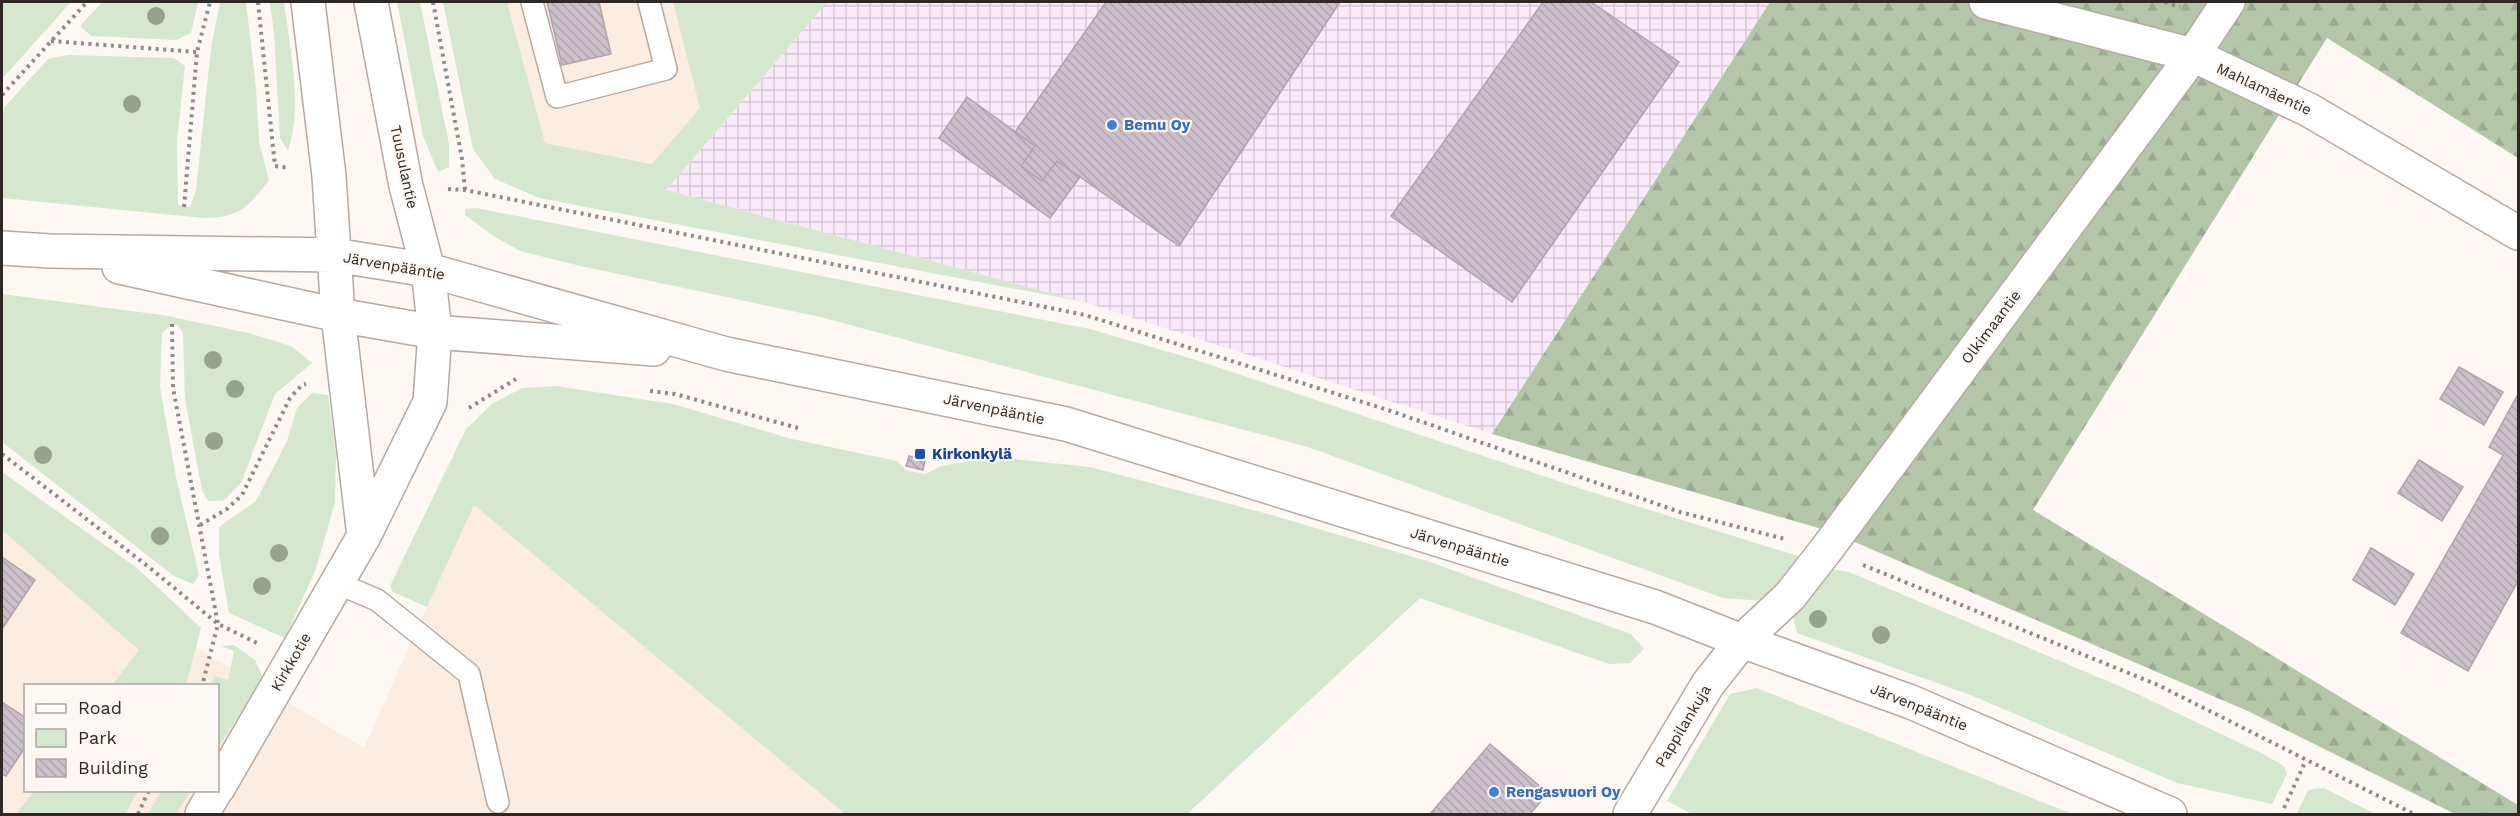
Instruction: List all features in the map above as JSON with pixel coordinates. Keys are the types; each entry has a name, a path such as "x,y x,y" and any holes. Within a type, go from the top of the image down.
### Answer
{"main road":[{"path":"308,2 329,176 338,315 364,536"},
{"name":"Tuusulantie","path":"371,2 406,186 428,270 435,332"},
{"name":"Mahlamäentie","path":"1986,2 2193,55 2310,110 2518,233"},
{"name":"Olkimaantie","path":"1742,641 1790,596 1826,550 2193,55 2228,2"},
{"name":"Järvenpääntie","path":"2,248 50,251 334,255 428,270 726,354 1066,424 1655,607 1911,702 2170,814"},
{"name":"Järvenpääntie","path":"50,251 338,315 435,332 726,354"},
{"name":"Kirkkotie","path":"219,786 364,536 430,402 435,332"},
{"name":"Pappilankuja","path":"1630,814 1708,684 1742,641"},
{"name":"Kirkkotie","path":"202,814 215,792"}],"lane":[{"path":"532,2 557,97 666,69 649,2"},
{"path":"337,583 377,600 469,674 498,802"}],"path":[{"path":"2,95 87,2"},
{"path":"184,207 198,52 210,2"},
{"path":"258,2 275,166 329,176"},
{"path":"433,2 462,159 465,190"},
{"path":"51,41 198,52"},
{"path":"406,186 465,190 1085,315 1391,411 1680,512 1826,550 2158,685 2414,814"},
{"path":"172,324 173,388 218,624 203,684"},
{"path":"466,415 471,405 517,379"},
{"path":"641,389 675,394 798,428"},
{"path":"2,454 150,568 218,624"},
{"path":"2284,808 2306,760"},
{"path":"138,814 148,792"}],"shaded area":[{"path":"507,2 673,2 700,108 653,164 545,143"},
{"path":"827,2 1770,2 1492,434 1084,302 666,190"},
{"path":"2,489 172,633 364,748 473,504 845,814 2,814"}],"green space":[{"path":"2,2 71,2 2,79"},
{"path":"102,2 198,2 191,33 176,40 91,36 80,26"},
{"path":"220,2 246,2 256,88 259,142 269,180 249,204 226,216 204,218 2,198 2,110 48,59 68,55 174,58 185,66 177,141 178,205 190,207 196,190 211,48"},
{"path":"270,2 284,2 292,57 295,114 288,151 280,138"},
{"path":"397,2 420,2 449,144 449,167 438,172 423,136"},
{"path":"443,2 507,2 545,143 652,164 700,108 673,2 827,2 666,190 1084,302 539,198 495,179 473,149"},
{"path":"1770,2 2518,2 2518,158 2327,38 2033,510 2518,805 2518,814 2455,814 2250,712 1829,531 1492,434"},
{"path":"476,208 1090,329 1196,360 1582,489 1798,556 1801,566 1765,601 1723,598 1305,446 820,317 520,251 495,237 465,215 465,209"},
{"path":"2,294 162,315 248,333 291,346 312,363 275,394 241,483 223,501 208,501 202,490 185,399 183,333 177,325 172,324 162,333 160,387 176,477 199,575 193,584 174,576 2,442"},
{"path":"556,386 673,404 792,439 897,461 906,470 925,474 941,466 993,457 1090,467 1268,514 1427,561 1631,634 1644,649 1630,663 1609,664 1420,598 1187,814 845,814 474,505 427,607 393,592 390,586 466,429 493,403 522,388"},
{"path":"312,393 328,395 336,454 335,502 316,569 285,638 229,613 219,555 219,527 256,501 287,441 297,408"},
{"path":"2,472 137,568 201,628 186,684 113,684 139,650 2,530"},
{"path":"1831,569 1849,572 2131,691 2263,754 2284,766 2287,774 2272,804 2177,783 1973,696 1797,633 1793,618"},
{"path":"234,645 255,660 263,677 219,746 219,684 211,684 214,676 228,680 234,651 221,646"},
{"path":"1757,688 2072,814 1692,814 1667,801 1730,694"},
{"path":"2324,788 2375,814 2297,813 2308,790"},
{"path":"33,792 137,792 125,814 16,814"},
{"path":"160,792 190,792 176,814 148,814"}],"building":[{"path":"547,2 599,2 611,54 562,65"},
{"path":"1106,2 1340,2 1179,246 1057,161 1042,181 1021,166 1035,146 1015,132"},
{"path":"1543,2 1591,2 1679,62 1512,302 1391,216"},
{"path":"967,97 1035,146 1021,166 1042,181 1057,161 1080,177 1050,218 939,138"},
{"path":"2459,367 2503,392 2484,425 2440,399"},
{"path":"2518,394 2518,581 2468,671 2401,633 2503,455 2489,447"},
{"path":"909,456 925,460 923,470 906,466"},
{"path":"2419,460 2463,487 2442,521 2398,493"},
{"path":"2371,548 2414,574 2395,605 2353,580"},
{"path":"2,557 35,580 2,629"},
{"path":"2,702 24,717 24,749 6,776 2,774"},
{"path":"1490,744 1548,793 1530,814 1430,814"}],"place":[{"name":"Bemu Oy","path":"1112,125"},
{"name":"Kirkonkylä","path":"920,454"},
{"name":"Rengasvuori Oy","path":"1494,792"}]}
